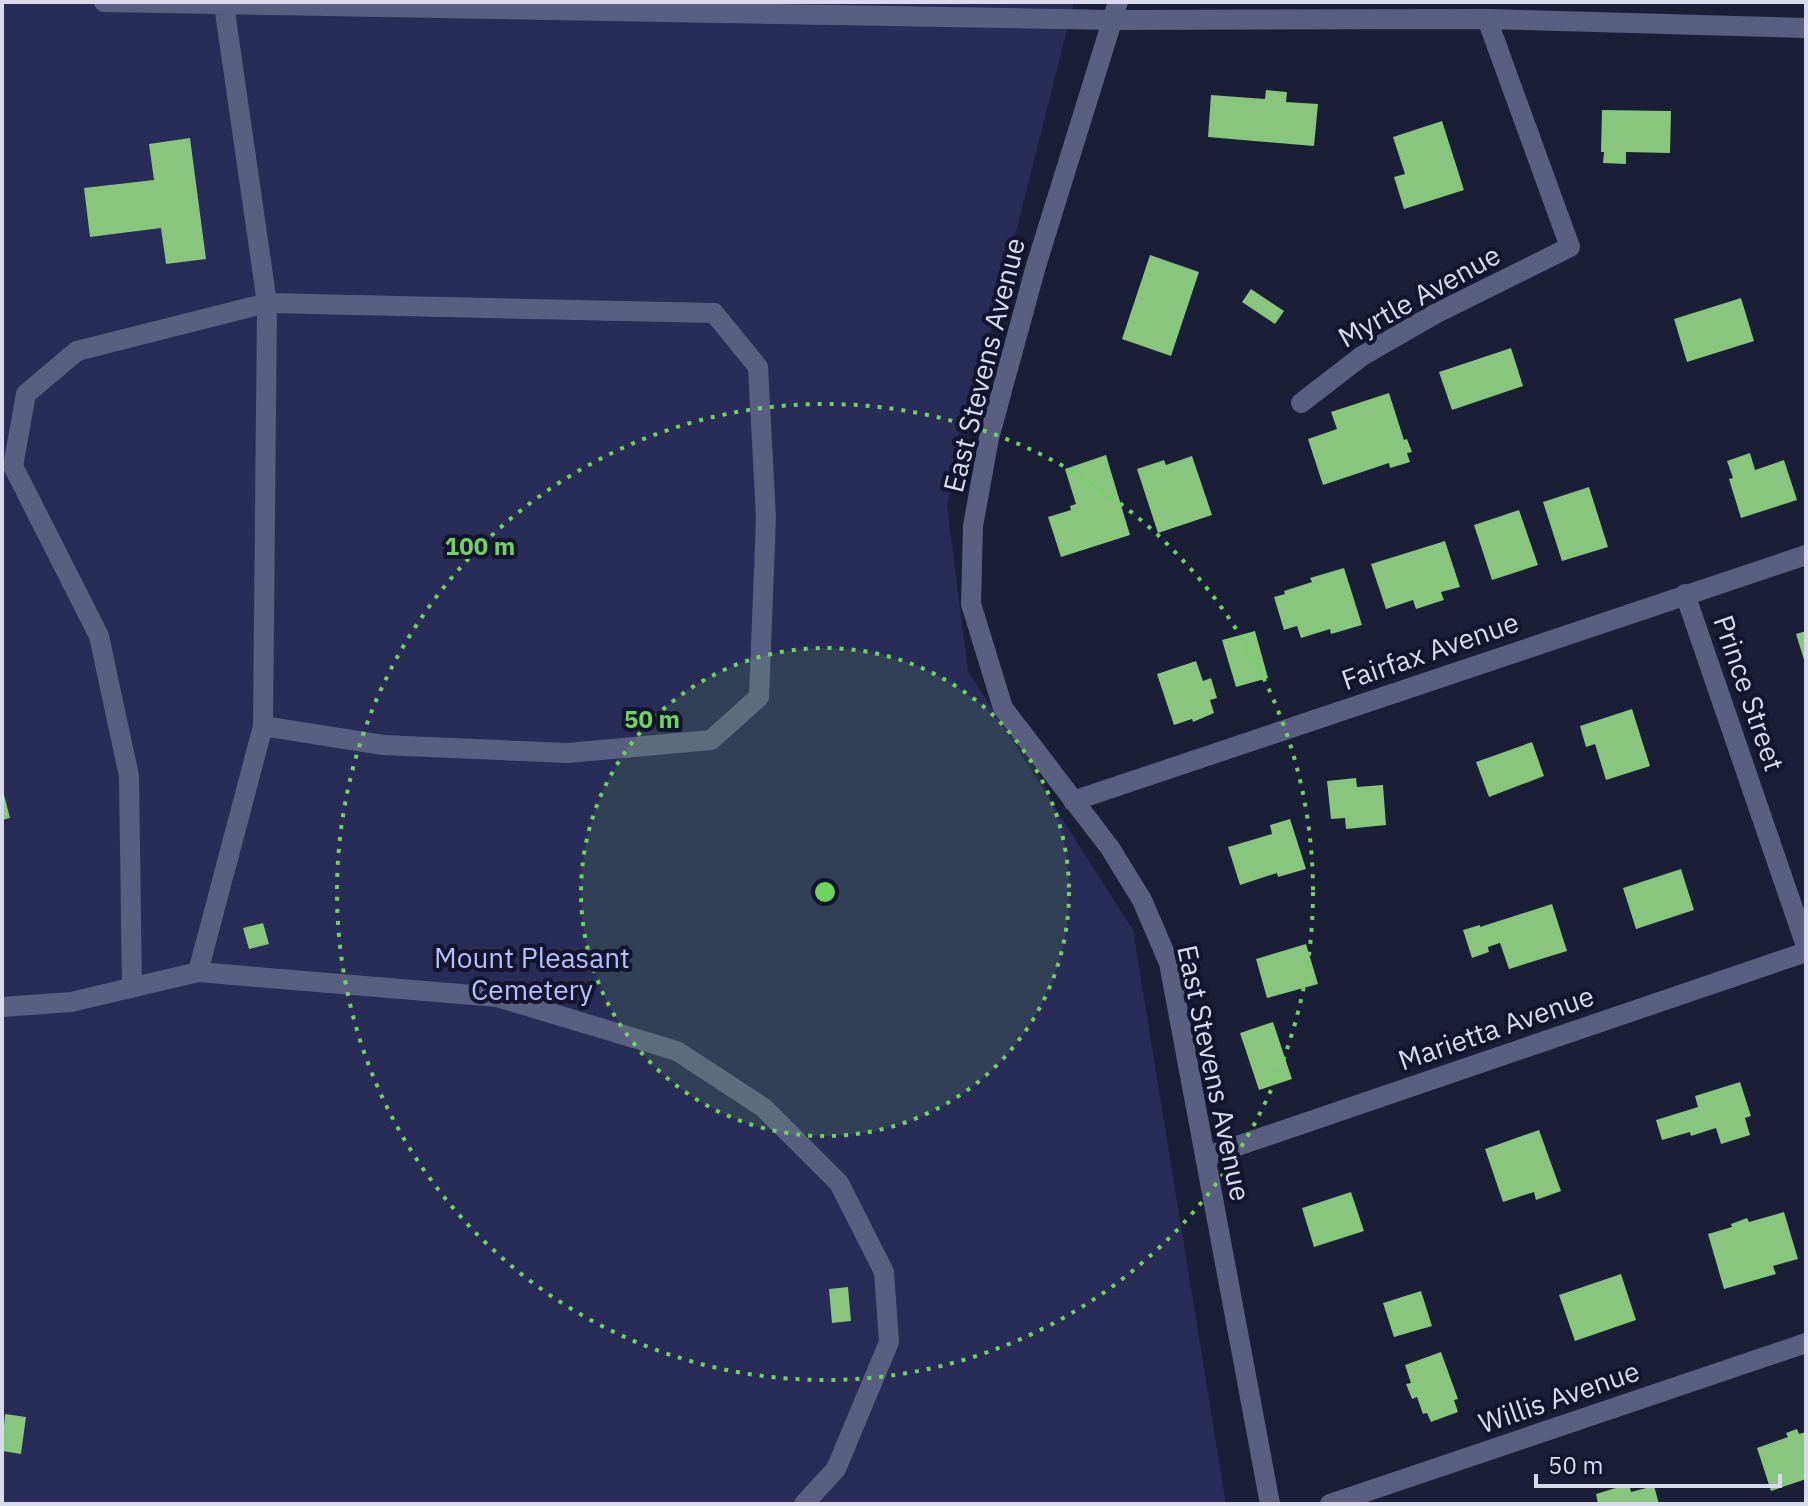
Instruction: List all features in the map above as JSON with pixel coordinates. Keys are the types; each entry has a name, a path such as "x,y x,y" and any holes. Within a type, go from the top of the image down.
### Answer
{"street":[{"path":"104,2 1115,11 1806,28"},
{"path":"1115,11 1135,2"},
{"path":"198,972 263,726 267,303 224,5"},
{"name":"East Stevens Avenue","path":"1115,11 1028,295 989,438 973,526 971,604 1003,708 1110,848 1142,900 1169,963 1270,1504"},
{"name":"Myrtle Avenue","path":"1301,403 1362,356 1435,314 1570,247 1487,19"},
{"path":"132,988 129,776 99,636 13,466 26,394 77,351 267,303 714,313 758,367 766,518 759,697 711,740 568,753 383,745 263,726"},
{"name":"Fairfax Avenue","path":"1073,801 1806,555"},
{"name":"Prince Street","path":"1685,594 1806,949"},
{"name":"Marietta Avenue","path":"1205,1157 1806,949"},
{"path":"2,1007 71,1002 198,972 497,997 677,1051 764,1108 839,1183 884,1272 889,1342 836,1469 804,1504"},
{"name":"Willis Avenue","path":"1330,1504 1806,1343"}],"green space":[{"name":"Mount Pleasant Cemetery","path":"2,2 1074,2 947,505 968,671 1133,930 1226,1504 2,1504"}],"building":[{"path":"1266,90 1287,92 1286,102 1318,104 1314,146 1208,137 1211,95 1265,99"},
{"path":"1602,110 1671,111 1670,153 1626,152 1626,164 1603,163"},
{"path":"1442,121 1464,190 1404,209 1394,177 1405,174 1393,137"},
{"path":"190,138 206,259 166,264 161,228 90,237 84,188 154,180 149,144"},
{"path":"1150,255 1199,272 1171,356 1122,339"},
{"path":"1251,289 1284,311 1275,324 1242,302"},
{"path":"1741,298 1754,341 1687,362 1674,319"},
{"path":"1511,348 1523,386 1452,410 1439,372"},
{"path":"1389,393 1404,440 1407,439 1412,452 1407,453 1410,462 1390,468 1389,463 1323,485 1308,439 1337,429 1331,412"},
{"path":"1750,453 1755,470 1784,460 1797,500 1741,518 1727,461"},
{"path":"1106,455 1130,535 1061,557 1048,517 1071,510 1070,506 1076,504 1065,469"},
{"path":"1192,456 1212,515 1158,533 1137,469 1164,460 1166,465"},
{"path":"1589,487 1608,547 1562,561 1543,502"},
{"path":"1519,510 1538,565 1492,580 1474,525"},
{"path":"1445,541 1460,587 1441,592 1444,600 1416,609 1413,600 1386,609 1371,564"},
{"path":"1344,568 1362,625 1331,634 1330,629 1301,638 1297,626 1284,630 1274,597 1312,582 1310,578"},
{"path":"1255,631 1268,678 1236,687 1222,640"},
{"path":"1806,631 1806,663 1805,663 1796,634"},
{"path":"1196,661 1203,681 1211,678 1217,698 1210,700 1214,713 1193,722 1192,719 1174,725 1157,674"},
{"path":"1632,709 1650,766 1606,780 1595,744 1586,747 1580,726"},
{"path":"1532,742 1544,776 1489,797 1476,762"},
{"path":"1356,778 1357,787 1383,785 1386,825 1346,829 1345,818 1331,819 1327,781"},
{"path":"2,787 10,818 2,820"},
{"path":"1290,819 1306,869 1278,877 1277,873 1240,885 1228,847 1272,834 1270,825"},
{"path":"1681,869 1694,910 1636,929 1623,888"},
{"path":"1552,904 1567,951 1509,969 1500,943 1488,947 1489,952 1472,958 1463,930"},
{"path":"263,923 269,944 249,949 243,928"},
{"path":"1306,944 1318,984 1267,998 1256,959"},
{"path":"1273,1022 1292,1079 1259,1090 1240,1033"},
{"path":"1740,1082 1751,1116 1745,1118 1750,1135 1721,1144 1716,1128 1662,1140 1656,1120 1698,1107 1695,1096"},
{"path":"1539,1130 1561,1191 1536,1200 1534,1192 1503,1202 1485,1149"},
{"path":"1351,1192 1364,1231 1314,1247 1302,1208"},
{"path":"1784,1212 1798,1259 1773,1266 1776,1274 1724,1289 1708,1234 1732,1227 1731,1224 1747,1218 1749,1222"},
{"path":"1621,1274 1636,1320 1575,1341 1559,1295"},
{"path":"848,1287 851,1321 832,1323 829,1289"},
{"path":"1421,1291 1432,1326 1394,1337 1383,1303"},
{"path":"1441,1352 1458,1399 1454,1400 1458,1412 1431,1422 1427,1413 1423,1414 1417,1397 1412,1399 1406,1384 1411,1383 1405,1365"},
{"path":"5,1414 26,1417 21,1454 2,1451"},
{"path":"1797,1429 1799,1434 1806,1432 1806,1479 1771,1491 1757,1448 1788,1437 1786,1433"},
{"path":"1629,1484 1631,1492 1654,1486 1659,1504 1598,1504 1596,1494"}]}
